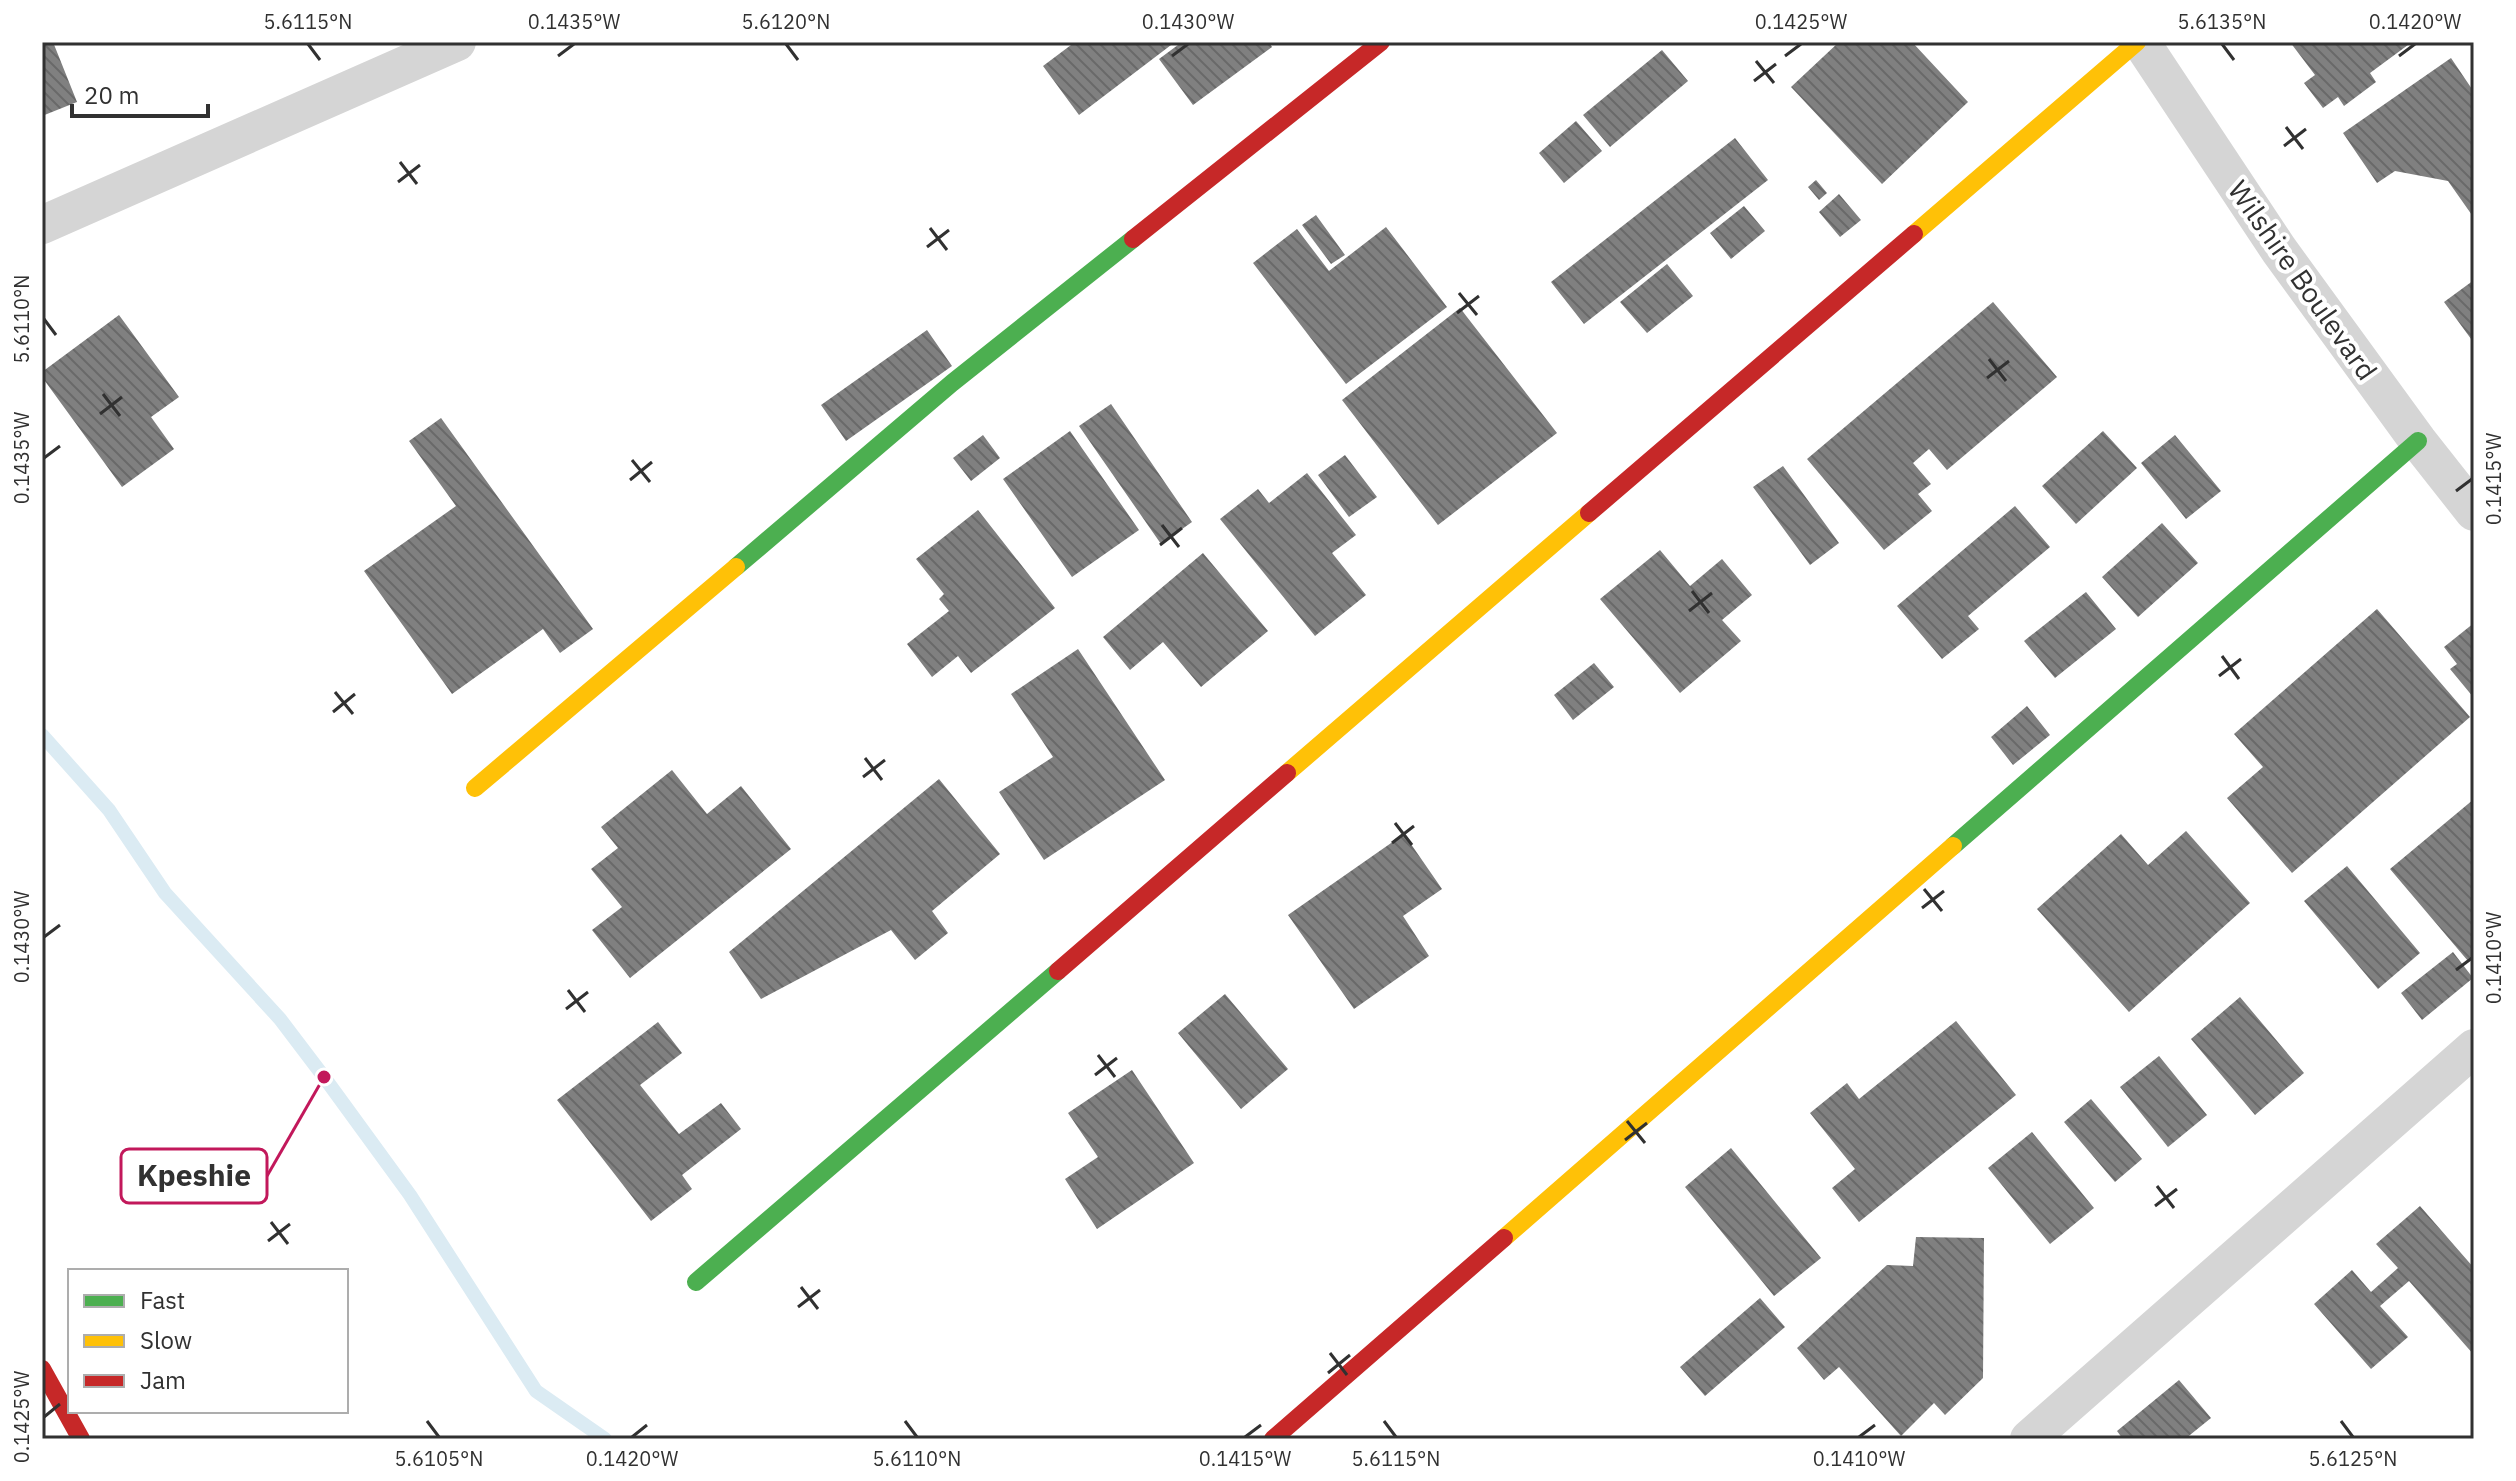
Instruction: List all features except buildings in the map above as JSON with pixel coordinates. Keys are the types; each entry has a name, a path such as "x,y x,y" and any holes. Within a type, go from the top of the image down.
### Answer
{"street":[{"path":"42,225 457,42"},
{"path":"475,788 952,383 1381,42"},
{"path":"696,1282 2139,42"},
{"name":"Wilshire Boulevard","path":"2139,42 2279,250 2418,441 2474,512"},
{"path":"1273,1439 2418,441"},
{"path":"2029,1439 2474,1048"},
{"path":"42,1369 81,1439"}],"waterway":[{"path":"42,735 109,810 165,893 280,1019 324,1077 410,1195 536,1391 605,1439"}],"traffic: fast":[{"path":"736,567 952,383 1133,239"},
{"path":"1953,846 2418,441"},
{"path":"696,1282 1058,971"}],"traffic: slow":[{"path":"1914,234 2137,42"},
{"path":"1287,773 1589,513"},
{"path":"475,788 736,567"},
{"path":"1504,1238 1953,846"}],"traffic: jam":[{"path":"1133,239 1381,42"},
{"path":"1589,513 1914,234"},
{"path":"1058,971 1287,773"},
{"path":"1273,1439 1504,1238"},
{"path":"42,1369 81,1439"}],"place":[{"name":"Kpeshie","path":"324,1077"}]}
